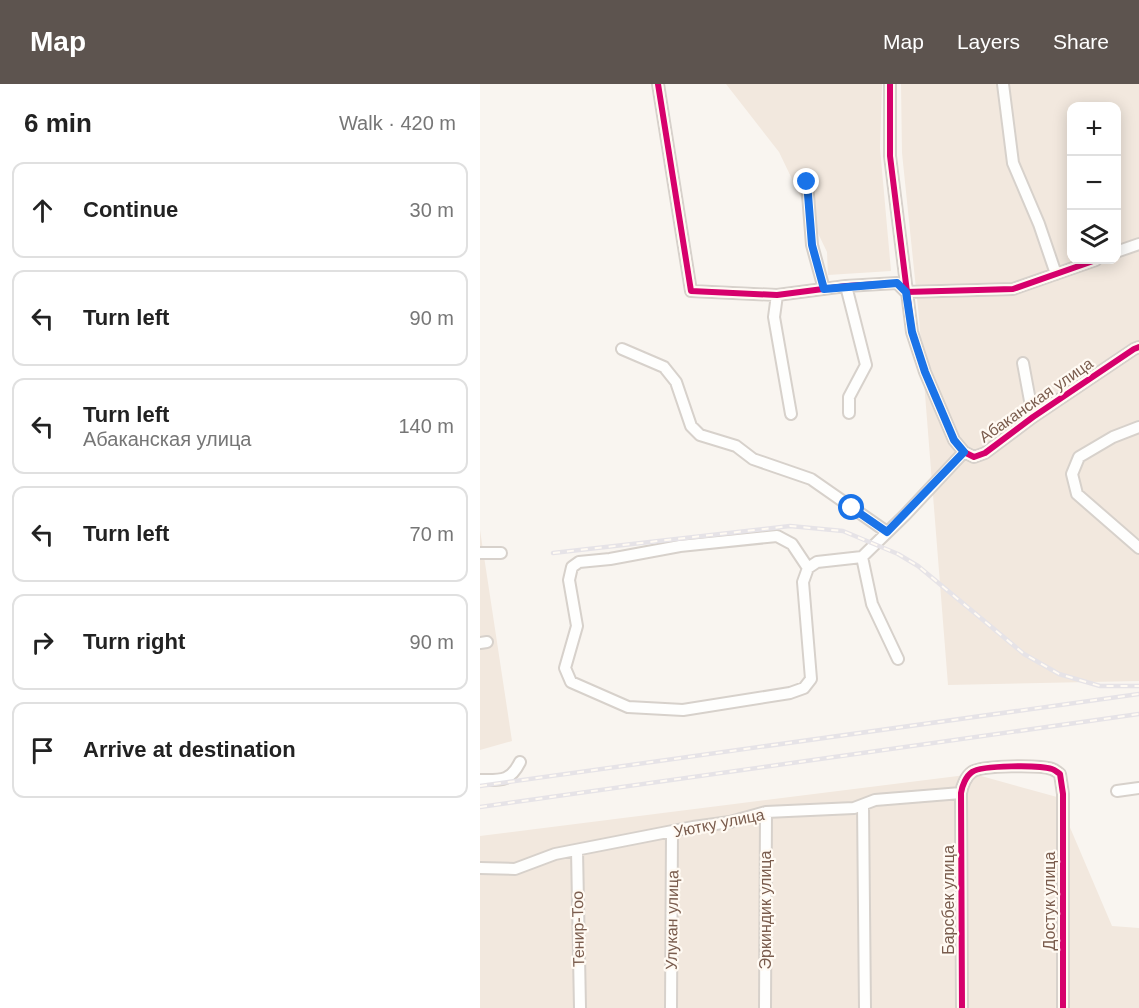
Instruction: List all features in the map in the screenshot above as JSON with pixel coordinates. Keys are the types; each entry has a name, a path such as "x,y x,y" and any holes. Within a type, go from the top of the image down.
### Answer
{"street":[{"path":"658,84 691,291 777,295 846,286 897,283 906,292 1013,289 1085,264"},
{"name":"Абаканская улица","path":"890,84 890,156 912,332 925,372 954,440 964,452 974,457 985,453 1033,417 1134,349 1139,348"},
{"path":"1003,84 1013,163 1056,274"},
{"path":"807,182 812,245 824,289"},
{"path":"1121,250 1139,244"},
{"path":"846,286 866,365 849,397 849,413"},
{"path":"777,295 774,317 791,414"},
{"path":"622,349 664,367 676,382 691,426 700,435 736,446 753,459 811,479 887,532"},
{"path":"1023,363 1033,417"},
{"path":"1139,427 1113,437 1078,457 1072,474 1077,494 1139,548"},
{"path":"808,568 792,544 777,536 680,546 610,560 579,562 572,567 569,580 577,626 565,668 571,682 628,707 683,710 790,693 804,688 811,679 803,582 808,568 817,562 862,557 964,452"},
{"path":"480,553 501,553"},
{"path":"862,557 872,604 898,658"},
{"path":"480,780 507,778 513,775 520,762"},
{"name":"Достук улица","path":"961,792 972,772 984,767 1052,769 1060,774 1063,794 1063,1008"},
{"path":"1117,791 1139,788"},
{"name":"Уютку улица","path":"480,868 515,869 555,854 730,822 766,813 854,808 875,800 961,792"},
{"name":"Барсбек улица","path":"961,792 962,1008"},
{"path":"863,805 865,1008"},
{"name":"Эркиндик улица","path":"765,1008 766,813"},
{"name":"Улукан улица","path":"671,1008 672,832"},
{"name":"Тенир-Тоо","path":"577,850 580,1008"}],"shaded area":[{"path":"726,84 882,84 880,148 891,271 828,275 827,252 779,152"},
{"path":"901,84 1139,84 1139,681 948,685 919,318 902,153"},
{"path":"480,530 512,741 480,750"},
{"path":"974,774 1057,797 1112,926 1139,928 1139,1008 480,1008 480,836"}],"railway":[{"path":"553,553 790,526 843,531 898,554 918,566 1024,654 1059,674 1100,686 1139,686"},
{"path":"480,786 1139,694"},
{"path":"480,807 1139,714"}],"cycle path":[{"path":"658,84 691,291 777,295 846,286 897,283 906,292 1013,289 1085,264"},
{"path":"890,84 890,156 912,332 925,372 954,440 964,452 974,457 985,453 1033,417 1139,347"},
{"path":"962,1008 961,793 965,781 972,772 999,767 1024,766 1052,769 1060,774 1063,794 1063,1008"}],"route":[{"path":"807,182 812,245 824,289 897,283 906,292 912,332 925,372 954,440 964,452 887,532 852,508"}]}
